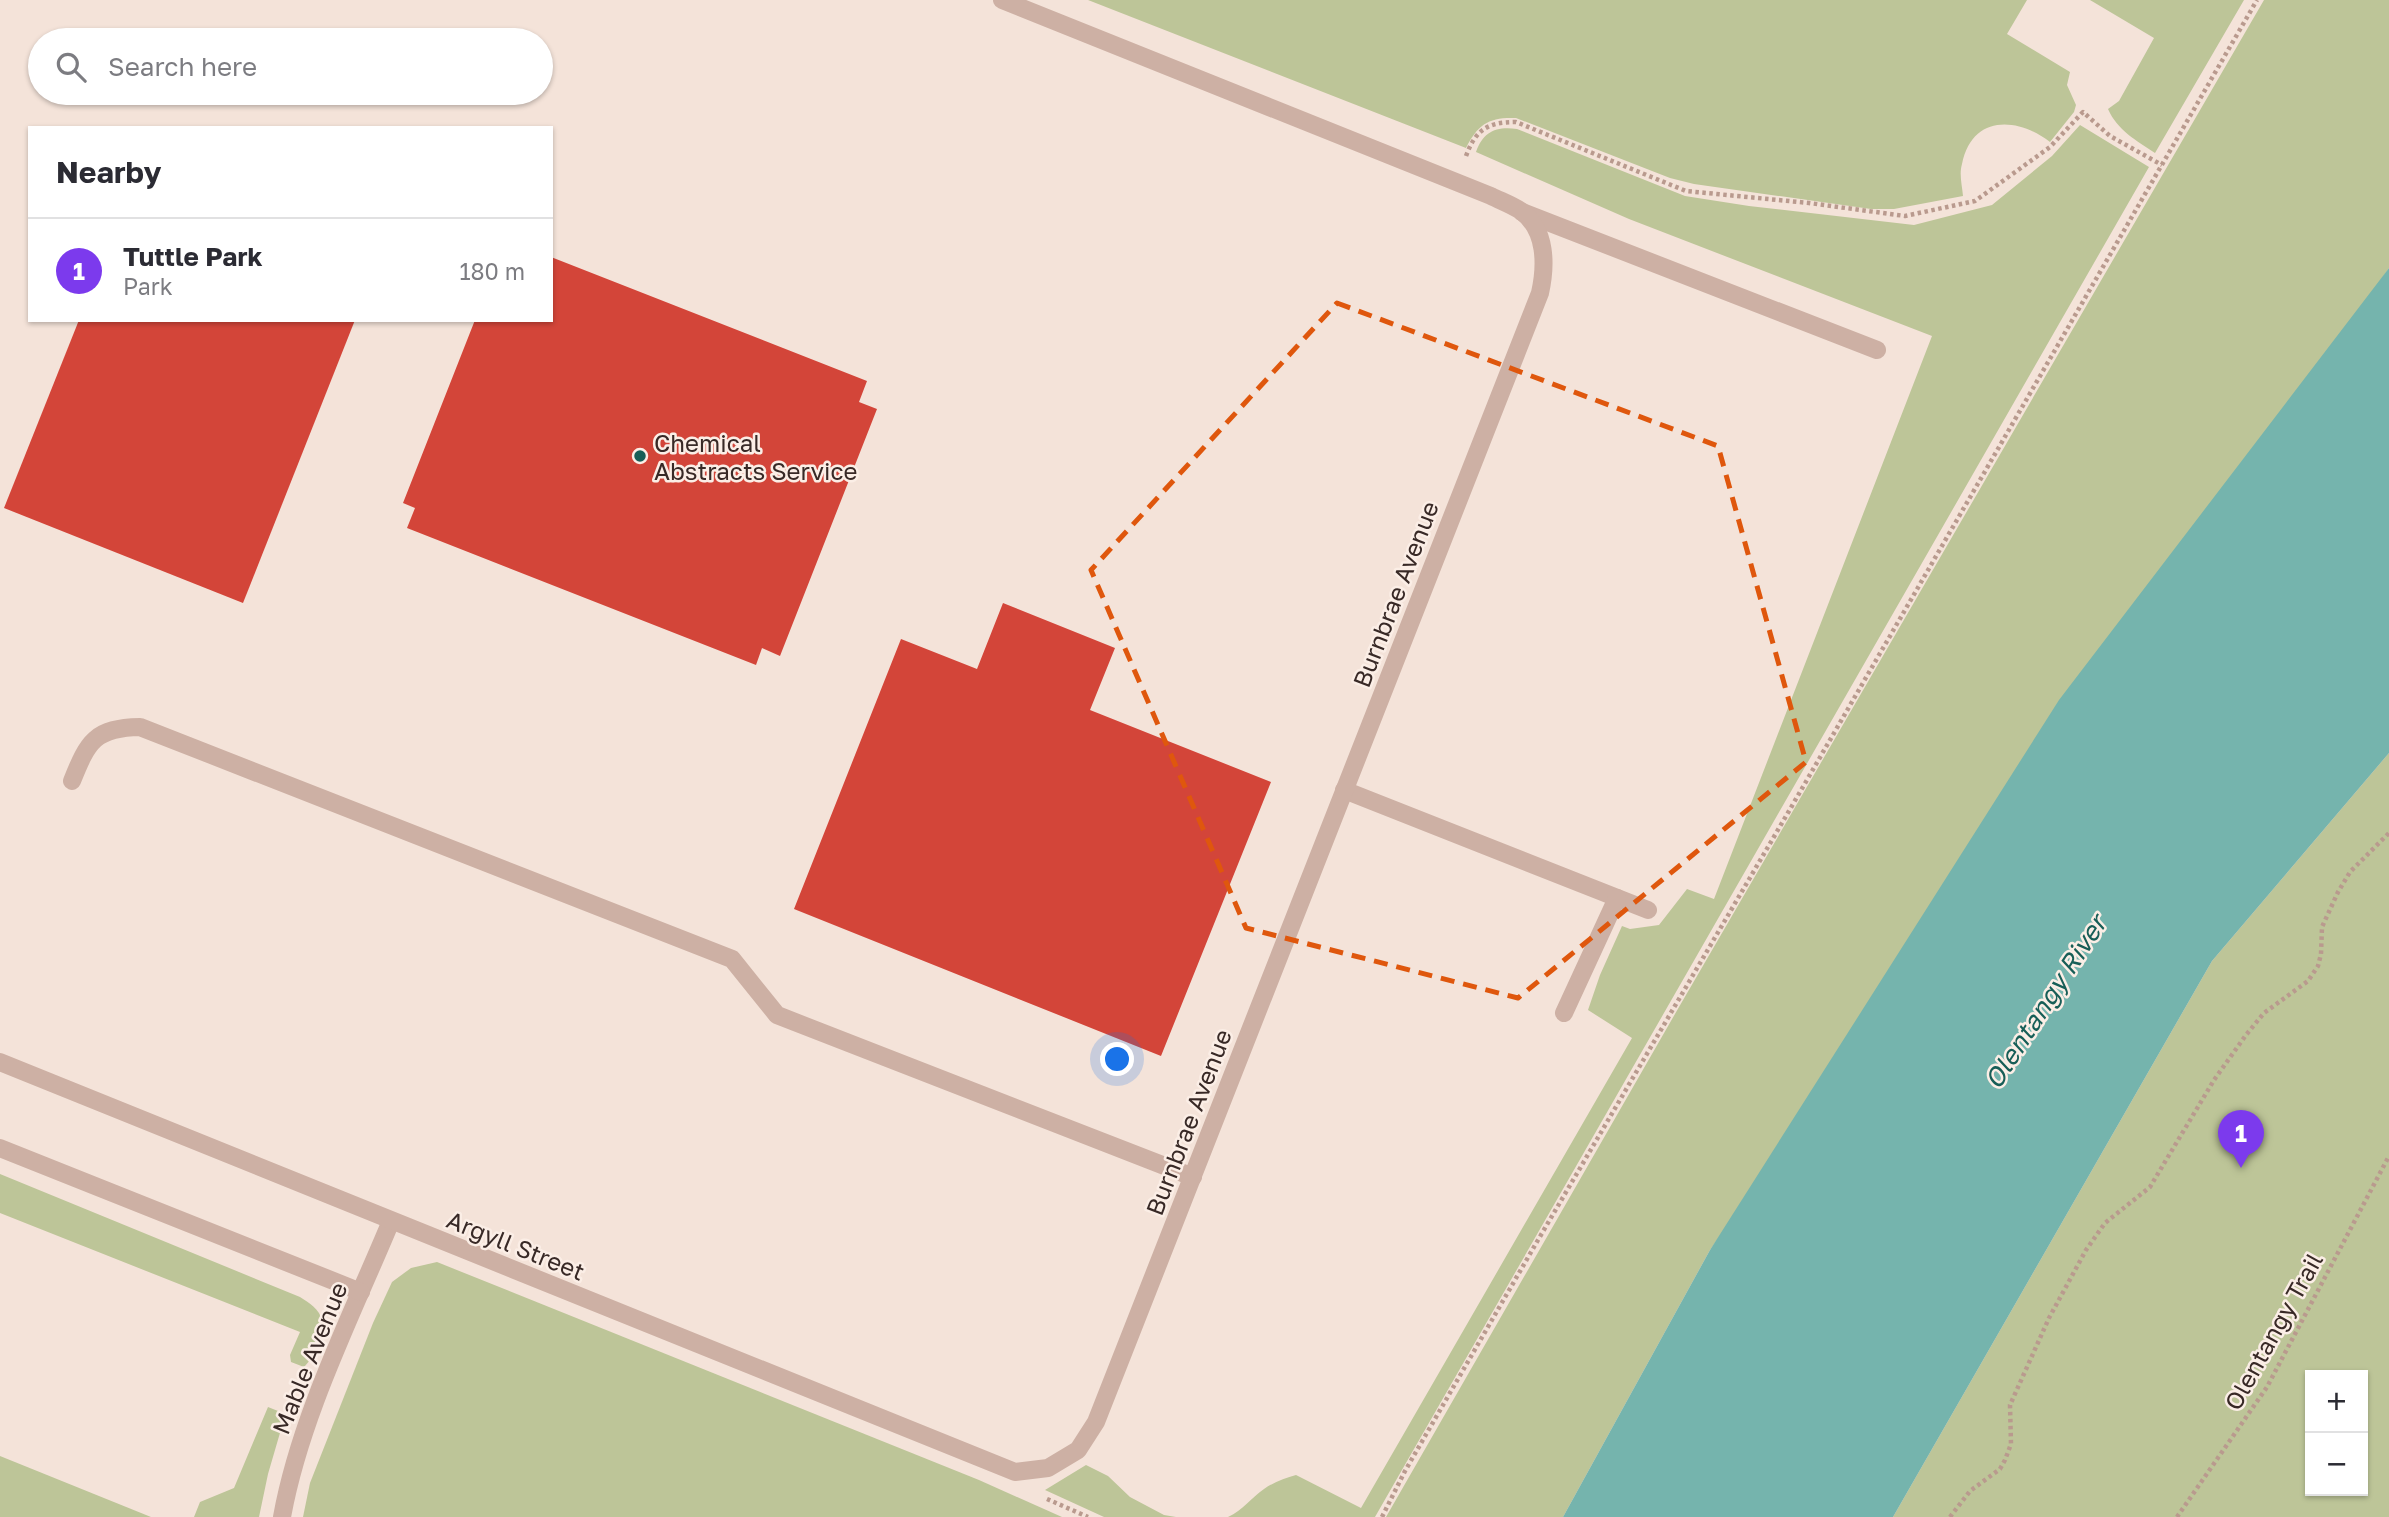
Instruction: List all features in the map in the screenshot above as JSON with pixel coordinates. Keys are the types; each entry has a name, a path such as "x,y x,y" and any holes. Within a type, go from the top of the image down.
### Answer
{"street":[{"path":"1002,0 1458,180 1522,212 1877,350"},
{"name":"Burnbrae Avenue","path":"1015,1472 1048,1468 1078,1450 1096,1422 1539,293 1545,271 1543,250 1535,228 1522,212"},
{"path":"72,781 94,738 114,727 140,727 732,959 777,1015 1193,1177"},
{"path":"1344,790 1648,910"},
{"path":"1564,1013 1617,898"},
{"name":"Argyll Street","path":"0,1062 1015,1472"},
{"path":"0,1148 361,1292"},
{"name":"Mable Avenue","path":"282,1517 299,1449 391,1221"}],"path":[{"path":"1382,1517 1405,1471 1511,1286 1789,811 2257,0"},
{"path":"1458,180 1477,134 1499,122 1516,122 1686,191 1905,216 1975,201 2050,147 2083,112 2110,136 2162,165"},
{"path":"1950,1517 1970,1491 2000,1469 2005,1460 2011,1444 2010,1405 2049,1318 2086,1250 2105,1223 2150,1187 2214,1080 2258,1020 2308,981 2318,965 2322,927 2338,892 2350,872 2389,833"},
{"name":"Olentangy Trail","path":"2177,1517 2267,1387 2389,1156"}],"highlighted area":[{"path":"1337,303 1718,446 1806,762 1518,998 1246,928 1091,570"}],"green space":[{"path":"1088,0 2027,0 2007,34 2070,72 2067,85 2076,105 2074,112 2050,142 2024,128 2011,125 1986,128 1975,136 1967,148 1961,168 1963,196 1894,209 1871,209 1694,184 1670,178 1516,118 1498,119 1485,124 1475,133 1466,148"},
{"path":"2090,0 2244,0 2155,153 2122,129 2108,109 2119,101 2154,38"},
{"path":"2264,0 2389,0 2389,268 1710,1250 1563,1517 1386,1517 1679,1007"},
{"path":"2080,125 2149,167 1375,1517 1228,1517 1259,1492 1280,1480 1296,1475 1361,1508 1632,1038 1588,1010 1622,926 1630,929 1659,925 1687,889 1714,899 1932,336 1629,219 1476,152 1482,140 1497,130 1517,129 1685,196 1914,225 1992,205 2052,156"},
{"path":"2389,753 2389,1517 1893,1517 2212,961"},
{"path":"0,1174 300,1297 317,1310 321,1317 318,1346 304,1367 291,1362 290,1355 300,1332 0,1213"},
{"path":"437,1262 979,1480 1062,1517 303,1517 310,1483 373,1323 392,1282 411,1268"},
{"path":"268,1407 278,1411 282,1426 259,1517 194,1517 200,1502 234,1488"},
{"path":"0,1456 151,1517 0,1517"},
{"path":"1086,1465 1108,1476 1130,1497 1164,1515 1176,1517 1104,1517 1045,1490"}],"water":[{"name":"Olentangy River","path":"2389,268 2389,753 2212,961 1893,1517 1563,1517 1710,1250 2059,700"}],"building":[{"name":"Chemical Abstracts Service","path":"553,258 867,381 859,402 877,409 780,656 762,648 756,665 407,528 415,508 403,503 474,322 553,322"},
{"path":"78,322 354,322 243,603 4,508"},
{"path":"1003,603 1115,648 1090,710 1271,782 1161,1056 794,909 901,639 977,669"}],"place":[{"name":"Chemical Abstracts Service","path":"640,456"},
{"name":"Tuttle Park","path":"2241,1168"}]}
